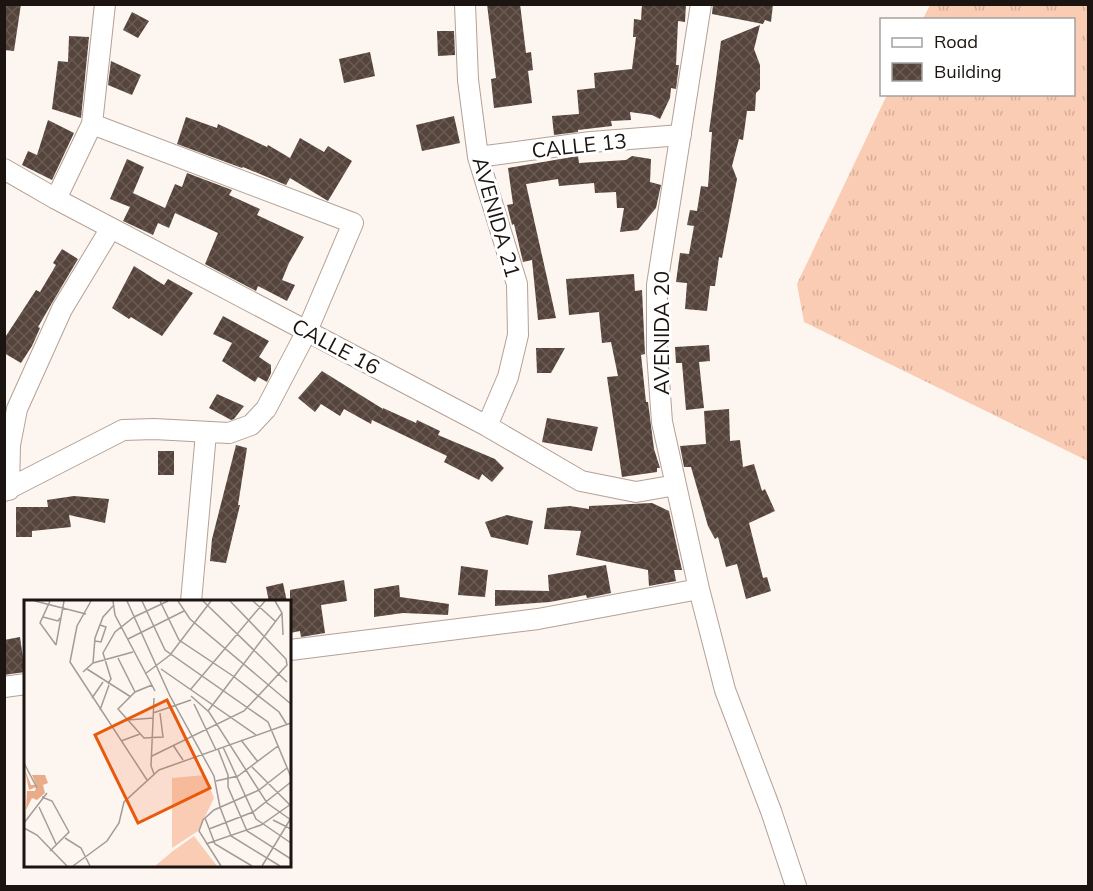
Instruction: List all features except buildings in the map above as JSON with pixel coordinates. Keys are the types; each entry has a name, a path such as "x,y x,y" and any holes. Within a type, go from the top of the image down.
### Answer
{"street":[{"path":"56,199 92,124 105,4"},
{"name":"AVENIDA 21","path":"465,4 468,80 478,157 517,284 518,335 508,377 487,426"},
{"name":"AVENIDA 20","path":"700,4 657,285 657,352 662,422 699,589 725,690 771,811 796,886"},
{"path":"7,490 123,430 154,429 229,433 251,425 266,409 307,331 353,223 92,124"},
{"name":"CALLE 13","path":"478,157 591,142 681,135"},
{"name":"CALLE 16","path":"4,169 56,199 487,426 581,481 636,492 676,485"},
{"path":"7,490 10,445 17,409 62,309 111,228"},
{"path":"191,600 206,433"},
{"path":"291,650 538,619 699,589"},
{"path":"4,687 24,684"}],"green space":[{"path":"930,5 1088,5 1088,461 804,322 797,284 887,96 1075,96 1075,18 924,18"}]}
